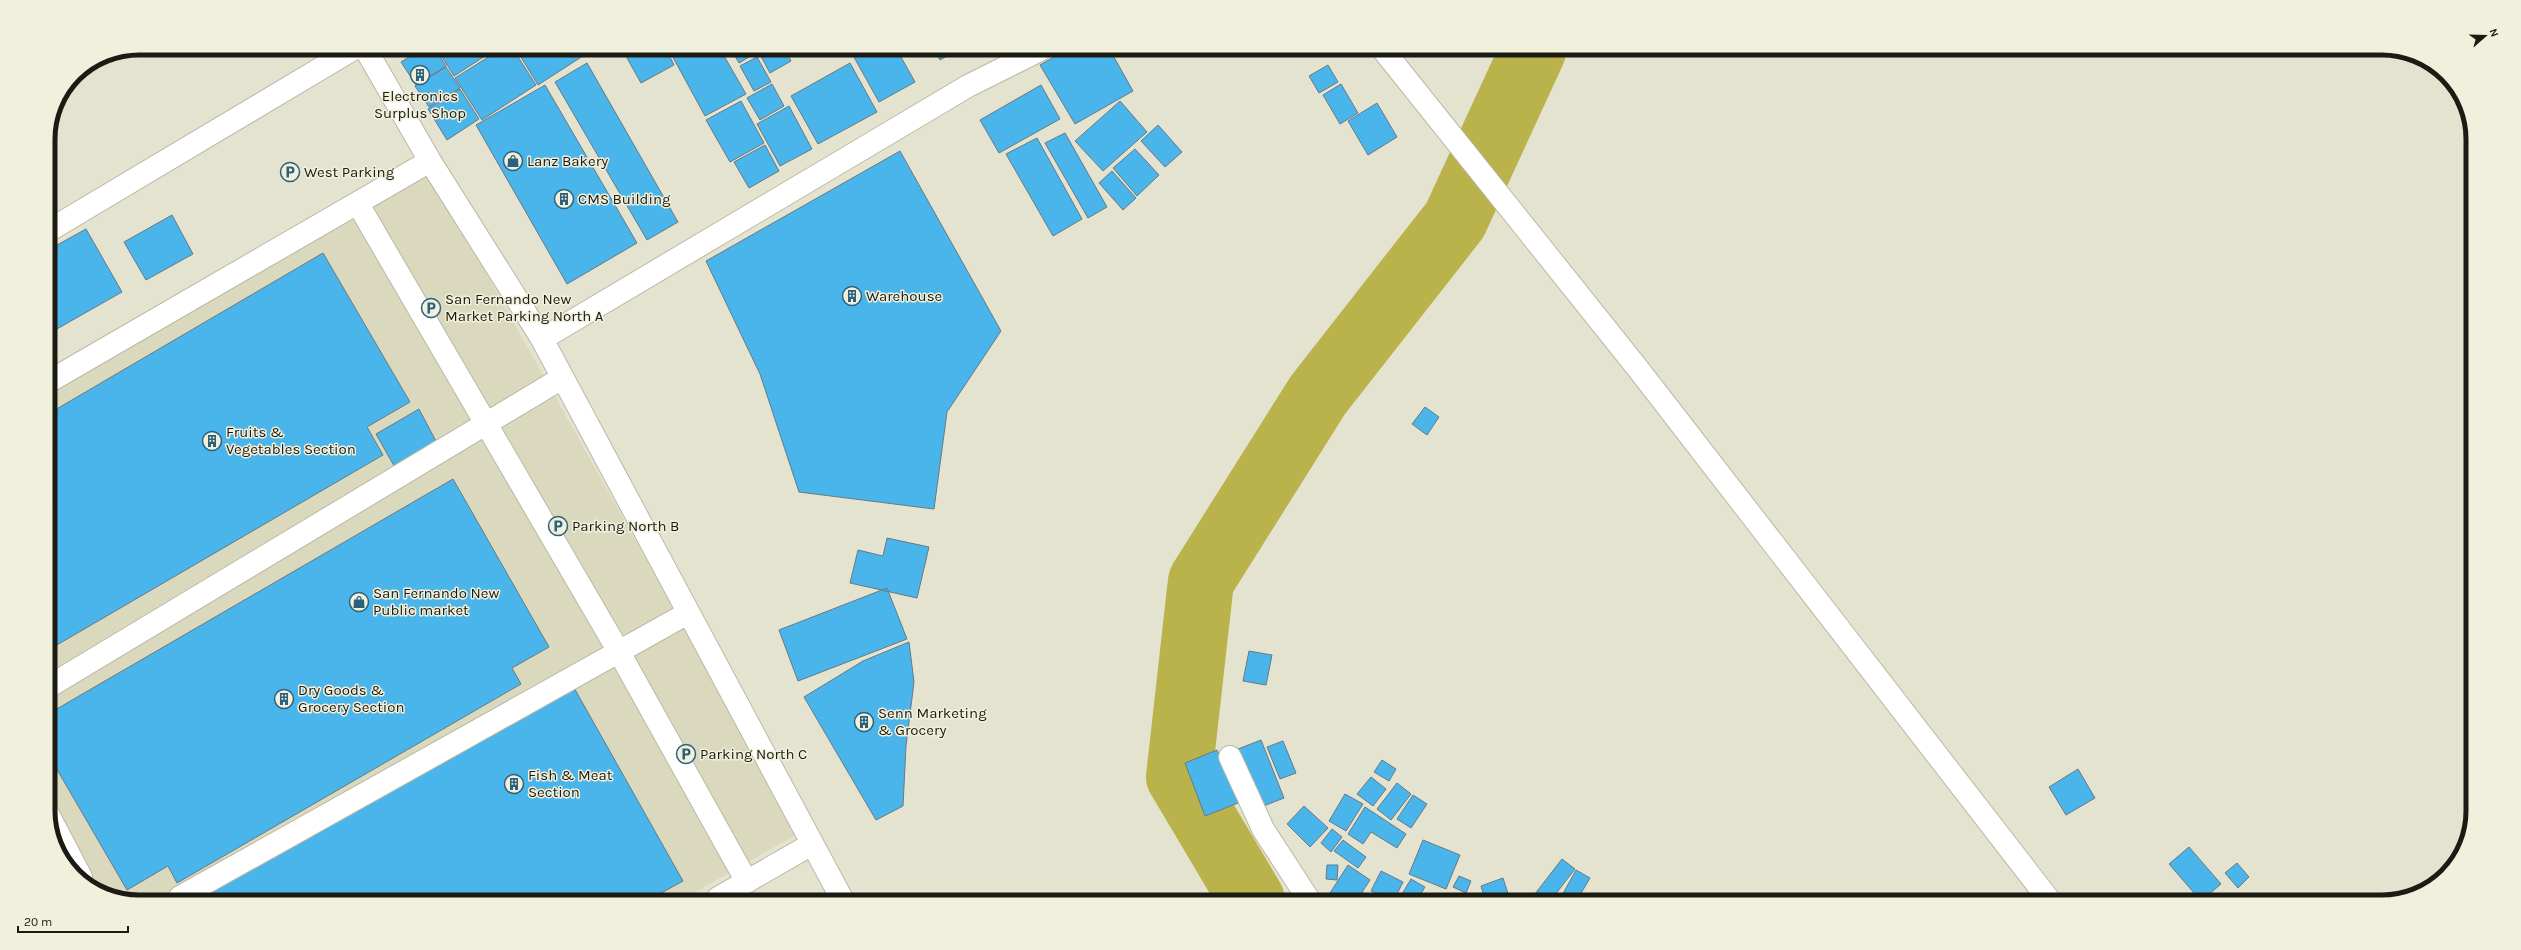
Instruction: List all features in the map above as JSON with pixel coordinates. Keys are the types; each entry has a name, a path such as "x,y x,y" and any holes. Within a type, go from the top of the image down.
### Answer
{"street":[{"path":"55,227 343,55"},
{"path":"369,55 430,161 542,339 840,895"},
{"path":"542,339 968,86 1030,55"},
{"path":"1388,56 1565,276 2045,895"},
{"path":"55,378 430,161"},
{"path":"358,204 619,652 747,882"},
{"path":"55,683 562,378"},
{"path":"184,895 688,613"},
{"path":"1230,757 1262,830 1307,895"},
{"path":"58,833 74,864"},
{"path":"723,895 812,844"}],"shaded area":[{"name":"San Fernando New Public market","path":"428,169 799,833 690,895 139,895 112,891 97,884 88,878 72,862 66,853 59,838 55,816 55,383"}],"building":[{"name":"Electronics Surplus Shop","path":"412,55 439,55 446,66 416,85 401,62"},
{"path":"441,55 487,55 454,76"},
{"path":"491,55 517,55 536,85 482,120 455,78"},
{"path":"520,55 584,55 538,85"},
{"path":"625,55 669,55 674,65 641,83"},
{"path":"672,55 723,55 746,94 705,116"},
{"path":"734,55 752,55 739,63"},
{"path":"760,55 788,55 791,61 770,73"},
{"path":"853,55 900,55 915,82 879,102"},
{"path":"937,55 949,55 940,60"},
{"path":"1057,55 1113,55 1133,91 1075,124 1040,65"},
{"path":"757,57 771,82 754,91 740,66"},
{"path":"587,63 678,222 647,240 555,82"},
{"path":"850,63 877,112 818,144 791,96"},
{"path":"1328,65 1338,82 1319,93 1309,76"},
{"path":"446,67 460,88 429,107 415,86"},
{"path":"772,84 784,106 760,120 747,98"},
{"path":"1341,84 1358,113 1340,124 1323,95"},
{"name":"CMS Building","path":"545,85 637,243 567,284 476,125"},
{"path":"1041,85 1060,119 999,153 980,120"},
{"path":"460,89 479,119 447,140 428,109"},
{"path":"741,101 764,143 730,162 706,120"},
{"path":"1120,101 1147,132 1103,171 1075,141"},
{"path":"1377,103 1397,137 1368,155 1348,121"},
{"path":"789,106 812,149 780,166 757,124"},
{"path":"1158,125 1182,152 1165,167 1141,141"},
{"path":"1065,133 1107,207 1088,218 1045,143"},
{"path":"1037,138 1082,219 1053,236 1006,154"},
{"path":"765,145 779,171 749,188 734,162"},
{"path":"1135,149 1159,175 1137,196 1113,168"},
{"name":"Warehouse","path":"900,151 1001,331 947,412 934,509 799,492 760,374 706,261"},
{"path":"1112,171 1136,198 1123,210 1099,183"},
{"path":"172,215 193,254 146,280 124,242"},
{"path":"86,229 122,292 55,330 55,246"},
{"name":"Fruits & Vegetables Section","path":"323,253 410,402 367,427 383,455 55,646 55,410"},
{"path":"1425,407 1439,417 1427,435 1412,424"},
{"path":"419,409 438,445 397,471 376,434"},
{"name":"Dry Goods & Grocery Section","path":"453,479 549,647 512,668 521,684 177,883 168,866 127,890 55,766 55,710"},
{"path":"887,538 929,547 917,598 850,583 858,550 883,556"},
{"path":"887,588 907,639 798,681 779,630"},
{"name":"Senn Marketing & Grocery","path":"909,642 914,682 906,746 903,806 876,820 804,697 863,661"},
{"path":"1249,651 1272,655 1266,685 1243,681"},
{"name":"Fish & Meat Section","path":"573,686 683,881 657,895 201,895"},
{"path":"1261,740 1284,798 1261,807 1238,749"},
{"path":"1283,741 1296,773 1280,779 1267,747"},
{"path":"1217,750 1238,803 1205,816 1185,763"},
{"path":"1382,760 1396,769 1389,781 1374,772"},
{"path":"2078,769 2095,798 2066,815 2049,787"},
{"path":"1371,777 1386,789 1373,806 1357,794"},
{"path":"1397,783 1411,794 1391,820 1377,809"},
{"path":"1345,794 1363,804 1346,831 1329,821"},
{"path":"1413,795 1427,804 1411,828 1397,819"},
{"path":"1304,806 1328,828 1310,847 1287,824"},
{"path":"1365,807 1406,834 1397,848 1371,832 1363,844 1348,834"},
{"path":"1332,829 1342,837 1331,852 1321,843"},
{"path":"1343,840 1366,857 1358,868 1334,851"},
{"path":"1423,840 1460,855 1446,889 1409,874"},
{"path":"2189,847 2221,884 2208,895 2196,895 2169,864"},
{"path":"1562,859 1575,869 1555,895 1534,895"},
{"path":"2237,863 2249,877 2238,888 2225,873"},
{"path":"1327,865 1338,865 1337,880 1326,879"},
{"path":"1348,865 1370,880 1360,895 1333,895 1330,893"},
{"path":"1576,870 1590,878 1580,895 1562,895"},
{"path":"1381,871 1403,882 1396,895 1381,895 1371,891"},
{"path":"1459,876 1471,881 1466,893 1453,887"},
{"path":"1503,878 1508,895 1484,895 1481,886"},
{"path":"1411,879 1425,887 1420,895 1402,894"}],"waterway":[{"path":"1249,895 1179,777 1201,581 1318,395 1455,220 1531,55"}],"place":[{"name":"Electronics Surplus Shop","path":"420,75"},
{"name":"Lanz Bakery","path":"513,161"},
{"name":"West Parking","path":"290,172"},
{"name":"CMS Building","path":"564,199"},
{"name":"Warehouse","path":"852,296"},
{"name":"San Fernando New Market Parking North A","path":"431,308"},
{"name":"Fruits & Vegetables Section","path":"212,441"},
{"name":"Parking North B","path":"558,526"},
{"name":"San Fernando New Public market","path":"359,602"},
{"name":"Dry Goods & Grocery Section","path":"284,699"},
{"name":"Senn Marketing & Grocery","path":"864,722"},
{"name":"Parking North C","path":"686,754"},
{"name":"Fish & Meat Section","path":"514,784"}]}
